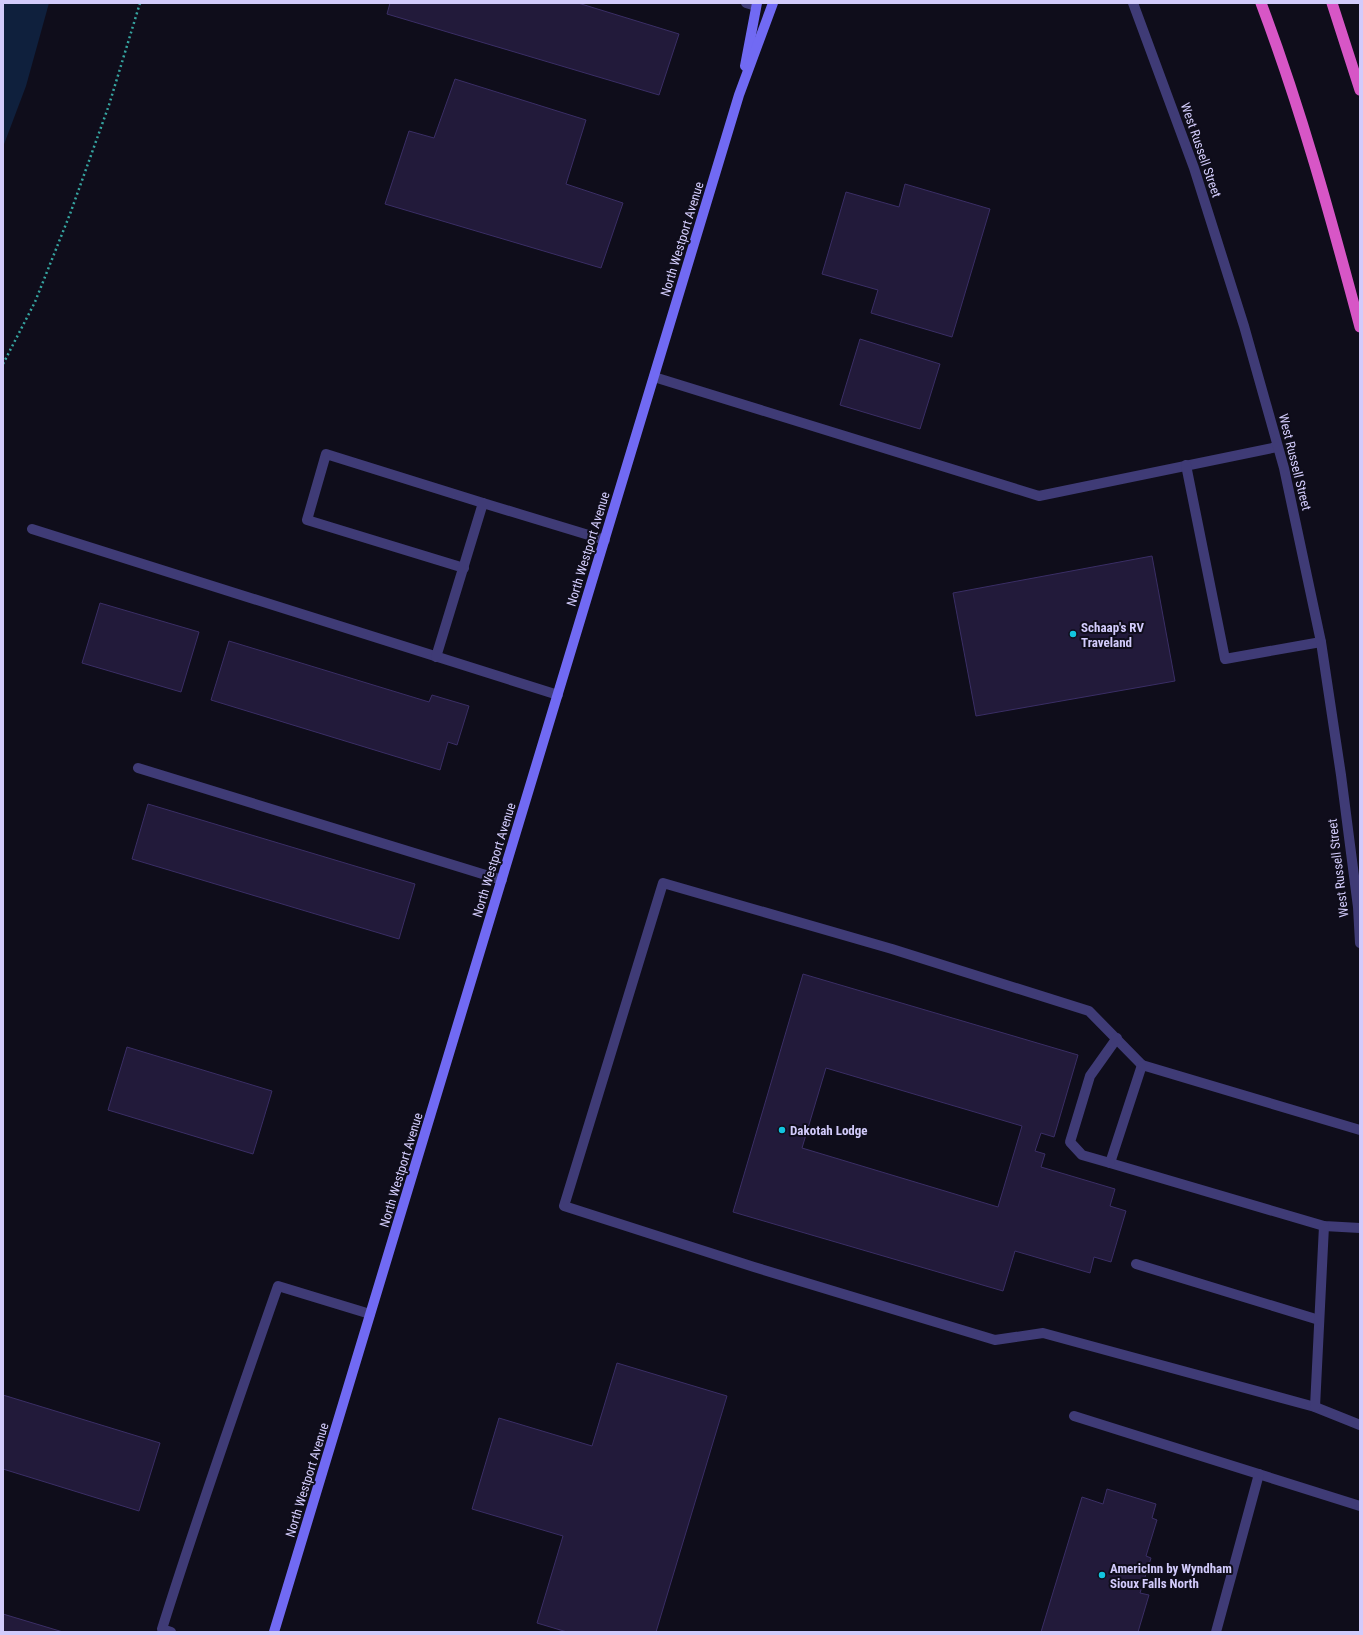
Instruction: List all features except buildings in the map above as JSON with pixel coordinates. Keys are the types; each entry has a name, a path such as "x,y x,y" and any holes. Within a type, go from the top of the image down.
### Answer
{"highway":[{"path":"1261,3 1306,133 1360,327"},
{"path":"1332,3 1360,90"}],"main road":[{"name":"North Westport Avenue","path":"274,1632 739,95 773,3"},
{"name":"North Westport Avenue","path":"739,95 753,4"}],"street":[{"name":"West Russell Street","path":"1133,3 1194,168 1244,326 1284,468 1321,642 1341,775 1358,907 1360,943"},
{"path":"654,377 1039,496 1278,447"},
{"path":"464,568 307,520 326,454 604,540"},
{"path":"1186,465 1225,659 1321,642"},
{"path":"436,657 483,503"},
{"path":"32,529 558,695"},
{"path":"138,768 502,880"},
{"path":"1360,1130 1142,1065 1089,1011 892,949 663,883 564,1206 754,1267 995,1340 1043,1333 1314,1407 1360,1425"},
{"path":"1117,1038 1090,1076 1070,1142 1082,1154 1324,1226 1360,1228"},
{"path":"1110,1163 1142,1065"},
{"path":"1314,1407 1324,1226"},
{"path":"1136,1264 1319,1320"},
{"path":"171,1632 162,1629 197,1520 278,1286 370,1314"},
{"path":"1074,1416 1360,1506"},
{"path":"1216,1632 1259,1474"}],"path":[{"path":"3,364 35,302 70,214 108,105 140,3"}],"water":[{"path":"3,3 49,3 26,86 3,147"}],"place":[{"name":"Schaap's RV Traveland","path":"1073,634"},
{"name":"Dakotah Lodge","path":"782,1130"},
{"name":"AmericInn by Wyndham Sioux Falls North","path":"1102,1575"}]}
